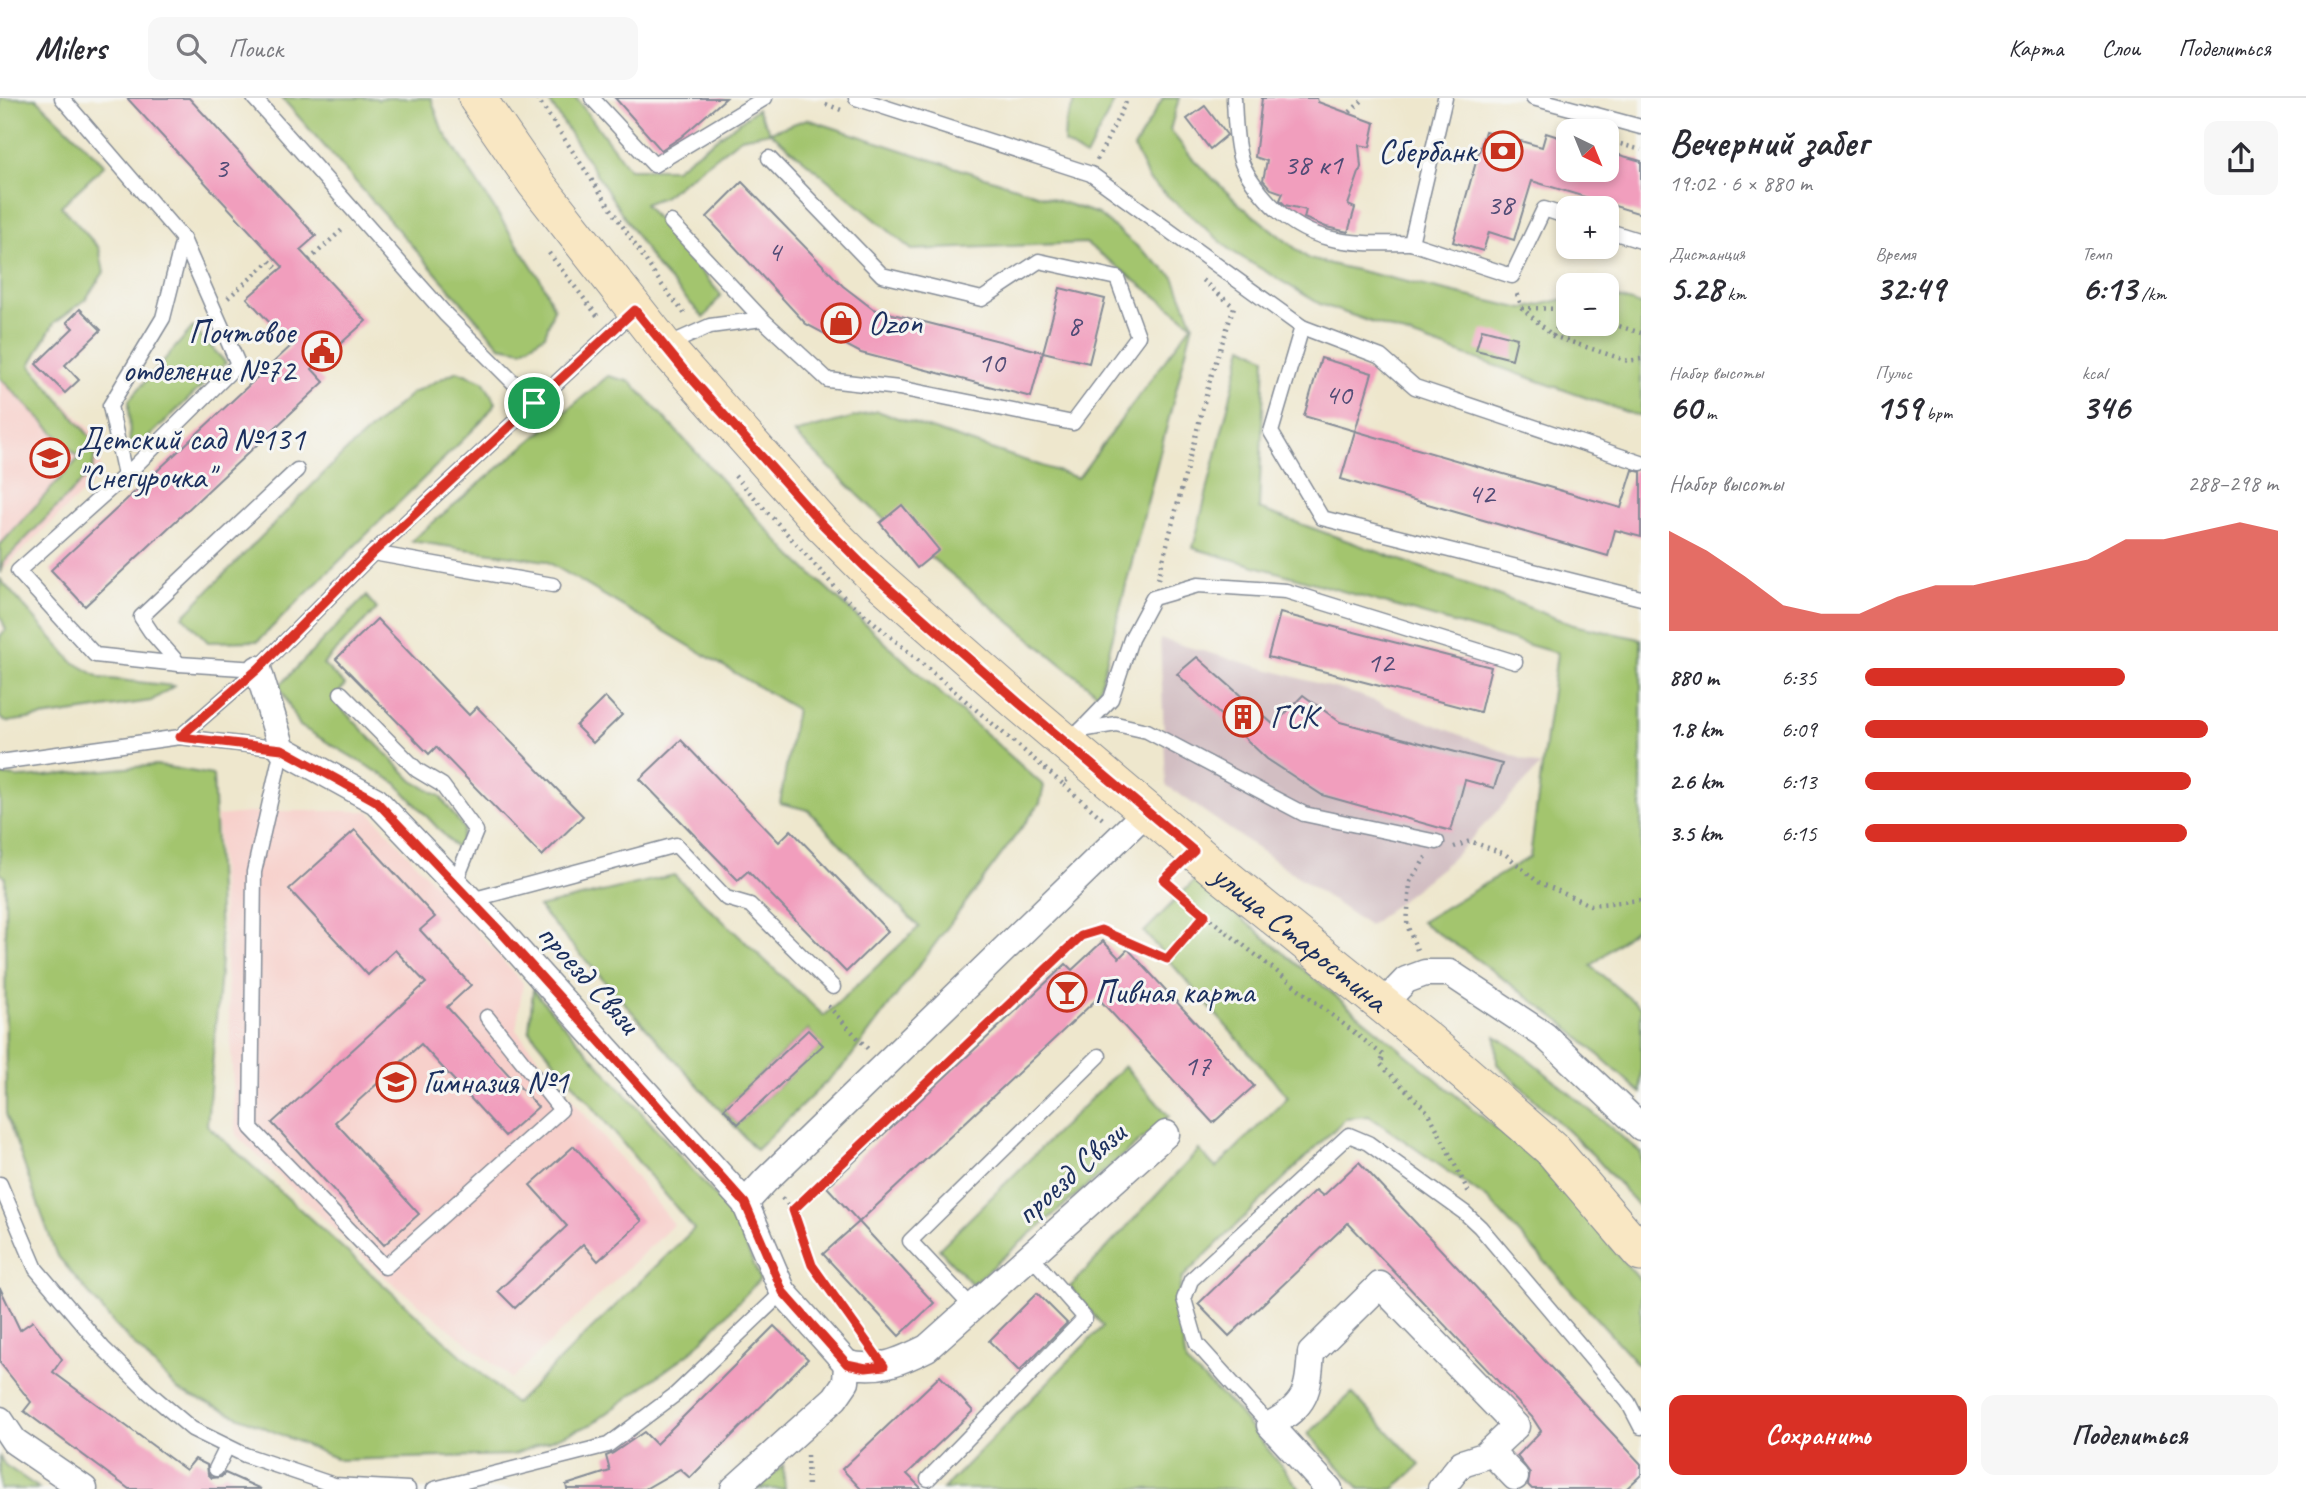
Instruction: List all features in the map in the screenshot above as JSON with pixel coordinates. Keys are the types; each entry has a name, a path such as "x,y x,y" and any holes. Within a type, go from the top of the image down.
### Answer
{"main road":[{"name":"улица Старостина","path":"477,98 535,182 664,346 823,525 869,571 1076,738 1147,811 1552,1149 1641,1253"}],"street":[{"path":"258,669 282,749"},
{"name":"проезд Связи","path":"282,749 376,801 463,891 745,1203 783,1292 847,1364 866,1368 884,1366 927,1348 1166,1133"},
{"path":"745,1203 1147,811"},
{"path":"1382,1005 1406,980 1425,973 1450,973 1544,1035 1641,1127"},
{"path":"1329,1489 1270,1425 1288,1416 1308,1390 1311,1353 1380,1284 1516,1426 1484,1456 1462,1463 1441,1489"},
{"path":"734,1489 835,1398 846,1382 847,1364"},
{"path":"0,1420 14,1441 84,1489"},
{"path":"1490,1451 1516,1478"}],"lane":[{"path":"62,98 183,239 238,364 125,475 18,571 95,655 258,669"},
{"path":"254,98 446,315 534,403"},
{"path":"592,98 654,165 765,98"},
{"path":"856,98 1091,174 1302,327 1381,357 1415,387 1641,463"},
{"path":"1234,98 1240,158 1253,183 1288,220 1308,233 1361,244 1412,243 1512,276 1544,209 1556,213"},
{"path":"1412,243 1445,98"},
{"path":"1533,98 1641,127"},
{"path":"671,222 762,319 828,380 899,388 1073,423 1138,336 1117,278 1039,261 982,299 882,275 769,158"},
{"path":"1619,234 1641,242"},
{"path":"125,475 110,405 163,318 183,239"},
{"path":"180,737 258,669 373,553 635,310"},
{"path":"664,346 710,326 762,319"},
{"path":"1302,327 1271,432 1322,518 1641,598"},
{"path":"179,664 141,617 297,470"},
{"path":"373,553 553,585"},
{"path":"1076,738 1111,699 1131,639 1153,598 1198,584 1286,591 1516,662"},
{"path":"341,693 417,770 442,785 476,831 463,891 677,845 726,898 750,905 833,987"},
{"path":"1076,738 1116,724 1147,730 1304,814 1440,848"},
{"path":"0,762 180,737 282,749 254,872 251,1128 385,1267 561,1110 487,1017"},
{"path":"972,1307 910,1241 1099,1056"},
{"path":"1270,1425 1197,1345 1184,1299 1191,1280 1349,1135 1368,1143 1465,1213 1480,1227 1628,1402 1641,1427"},
{"path":"0,1184 36,1269 103,1348 191,1429 244,1455 334,1485 408,1489"},
{"path":"928,1479 1085,1318 1030,1255"},
{"path":"434,1489 608,1445 676,1394 783,1292"},
{"path":"216,1469 227,1447"}],"path":[{"path":"537,98 662,285"},
{"path":"1097,161 1128,98"},
{"path":"1350,113 1365,98"},
{"path":"1619,144 1641,150"},
{"path":"309,260 358,216"},
{"path":"214,311 270,261 279,270"},
{"path":"1512,276 1522,308 1553,336 1628,361 1641,359"},
{"path":"1153,598 1210,380 1234,307"},
{"path":"1522,308 1556,309"},
{"path":"1619,326 1641,333"},
{"path":"1553,336 1556,330"},
{"path":"1425,973 1407,925 1410,882 1425,858 1440,848 1470,841 1505,854 1538,882 1590,905 1641,900"},
{"path":"1194,851 1164,880 1384,1056 1380,1065 1429,1113 1475,1203 1465,1213"},
{"path":"884,1366 812,1265 793,1210 1081,936 1101,930 1167,959 1205,915"},
{"path":"828,1006 872,1052"},
{"path":"807,1451 808,1489"}],"shaded area":[{"name":"Детский сад №131 \"Снегурочка\"","path":"0,343 25,363 100,439 100,476 0,572"},
{"path":"1160,639 1359,695 1540,766 1451,860 1369,926 1166,785"},
{"name":"Гимназия №1","path":"268,811 369,811 523,983 516,1030 674,1224 512,1379 380,1273 236,1135 217,816"}],"green space":[{"path":"0,98 36,98 105,165 61,206 99,248 104,272 85,300 54,323 30,365 97,445 92,471 3,562 0,574 0,545 79,458 0,378"},
{"path":"282,98 431,98 442,129 541,280 554,308 545,335 522,350 500,346"},
{"path":"547,98 576,98 629,169 675,169 757,109 770,132 741,138 663,197 644,204 721,295 704,318 656,266"},
{"path":"1076,98 1116,98 1086,157 1064,143 1065,124"},
{"path":"1163,98 1179,98 1170,130 1193,159 1239,204 1309,259 1523,309 1556,301 1556,336 1619,336 1619,298 1641,305 1641,417 1320,304 1233,252 1149,180 1134,148"},
{"path":"807,119 1098,214 1174,277 1193,324 1098,694 878,514 794,433 877,411 1078,478 1192,324 1086,243 912,250 770,132"},
{"path":"193,327 226,363 130,455 129,400"},
{"path":"1243,346 1265,357 1259,509 1573,625 1641,639 1641,924 1591,966 1641,1008 1641,1093 1565,1025 1471,955 1421,922 1530,857 1557,653 1193,548"},
{"path":"457,371 483,381 496,403 481,422 258,641 208,642 183,616 344,453 412,393"},
{"path":"608,376 631,382 792,556 1044,786 1040,803 847,1062 756,1150 538,907 674,875 824,1016 919,927 808,810 780,803 796,709 546,561 411,541","holes":["808,1030 822,1045 738,1124 724,1109"]},
{"path":"0,579 73,662 101,678 174,686 151,701 7,722 0,718 0,636 6,630 0,615"},
{"path":"366,596 377,609 323,664 345,685 333,700 413,781 440,796 464,829 458,850 396,783 300,726 279,686"},
{"path":"156,765 213,775 221,960 207,1125 515,1404 694,1229 529,1030 533,990 733,1216 760,1279 692,1351 592,1424 512,1455 340,1460 179,1391 115,1325 56,1254 6,1114 5,878 0,873 0,775 24,778"},
{"path":"1195,880 1539,1164 1641,1281 1641,1368 1489,1200 1369,1116 1346,1118 1182,1278 1177,1301 1186,1363 1233,1406 1300,1489 943,1489 1103,1326 1070,1287 1199,1150 1216,1168 1288,1097 1144,932"},
{"path":"1496,1036 1525,1056 1641,1153 1641,1209 1594,1156 1497,1064"},
{"path":"1124,1066 1169,1116 972,1284 939,1249"},
{"path":"1352,1393 1420,1465 1394,1489 1360,1489 1308,1434"},
{"path":"0,1457 5,1465 40,1489 0,1489"},
{"path":"783,1465 785,1489 756,1489"}],"building":[{"path":"127,98 189,98 316,236 300,250 366,321 312,369 324,382 85,606 51,570 291,346 247,298 283,267"},
{"path":"615,98 726,98 681,137 661,150"},
{"path":"1262,98 1317,98 1318,102 1375,123 1370,147 1359,145 1361,167 1348,205 1355,208 1348,232 1304,218 1306,210 1285,205 1280,200 1283,193 1271,189 1263,180 1267,161 1255,157"},
{"path":"1205,106 1227,135 1210,149 1187,119"},
{"path":"1485,131 1542,147 1546,133 1556,136 1556,182 1619,182 1619,155 1641,161 1641,214 1619,207 1619,196 1582,196 1532,181 1514,240 1489,232 1483,251 1453,242"},
{"path":"742,182 843,286 873,309 1043,352 1031,397 861,353 806,324 707,217"},
{"path":"1060,288 1105,299 1089,363 1043,352"},
{"path":"80,309 101,330 65,365 79,380 65,393 36,364 73,328 67,322"},
{"path":"1482,329 1517,338 1512,359 1476,350"},
{"path":"1321,358 1372,373 1355,431 1304,416"},
{"path":"1355,431 1621,508 1633,470 1641,472 1641,537 1615,530 1608,556 1341,479"},
{"path":"902,505 939,550 917,568 880,523"},
{"path":"1280,613 1491,667 1480,712 1268,657"},
{"path":"377,619 469,715 477,707 583,816 542,856 436,747 429,754 336,659"},
{"path":"1197,657 1274,725 1303,695 1340,722 1502,764 1494,788 1465,780 1451,831 1322,795 1267,759 1177,674"},
{"path":"605,697 622,715 593,743 576,726"},
{"path":"681,740 779,842 791,830 888,931 846,972 748,871 738,880 640,779"},
{"path":"355,830 435,917 420,930 471,985 447,1007 538,1107 505,1136 421,1044 335,1122 419,1214 384,1245 272,1123 426,983 395,950 368,975 289,889"},
{"path":"1103,941 1119,958 1128,949 1254,1086 1213,1123 1098,998 859,1222 827,1187 1066,964 1072,970"},
{"path":"808,1030 823,1045 738,1124 724,1109"},
{"path":"574,1146 642,1221 598,1261 583,1244 515,1308 498,1291 567,1226 530,1185"},
{"path":"1359,1162 1641,1464 1641,1475 1626,1489 1532,1489 1528,1485 1530,1473 1517,1456 1541,1431 1532,1417 1348,1223 1229,1336 1198,1304 1316,1190 1323,1196"},
{"path":"859,1222 934,1303 899,1336 823,1254"},
{"path":"0,1288 20,1330 33,1321 62,1359 53,1372 186,1470 195,1459 207,1465 208,1474 212,1478 221,1477 225,1473 261,1489 129,1489 24,1411 31,1402 0,1363"},
{"path":"1037,1293 1067,1323 1019,1371 989,1341"},
{"path":"774,1326 808,1359 690,1478 680,1469 645,1489 567,1489 566,1485 610,1471 606,1456 644,1432 656,1444"},
{"path":"940,1376 973,1411 907,1474 922,1489 861,1489 842,1469"}],"place":[{"name":"Сбербанк","path":"1503,151"},
{"name":"Ozon","path":"841,323"},
{"name":"Почтовое отделение №72","path":"322,351"},
{"name":"Детский сад №131 \"Снегурочка\"","path":"50,458"},
{"name":"ГСК","path":"1243,717"},
{"name":"Пивная карта","path":"1067,992"},
{"name":"Гимназия №1","path":"396,1082"}],"route":[{"path":"635,310 684,370 823,525 869,571 1194,851 1164,880 1205,915 1167,959 1101,930 1081,936 793,1210 812,1265 884,1366 866,1368 847,1364 783,1292 745,1203 499,930 376,801 282,749 180,737 258,669 373,553 534,403 635,310"}]}
